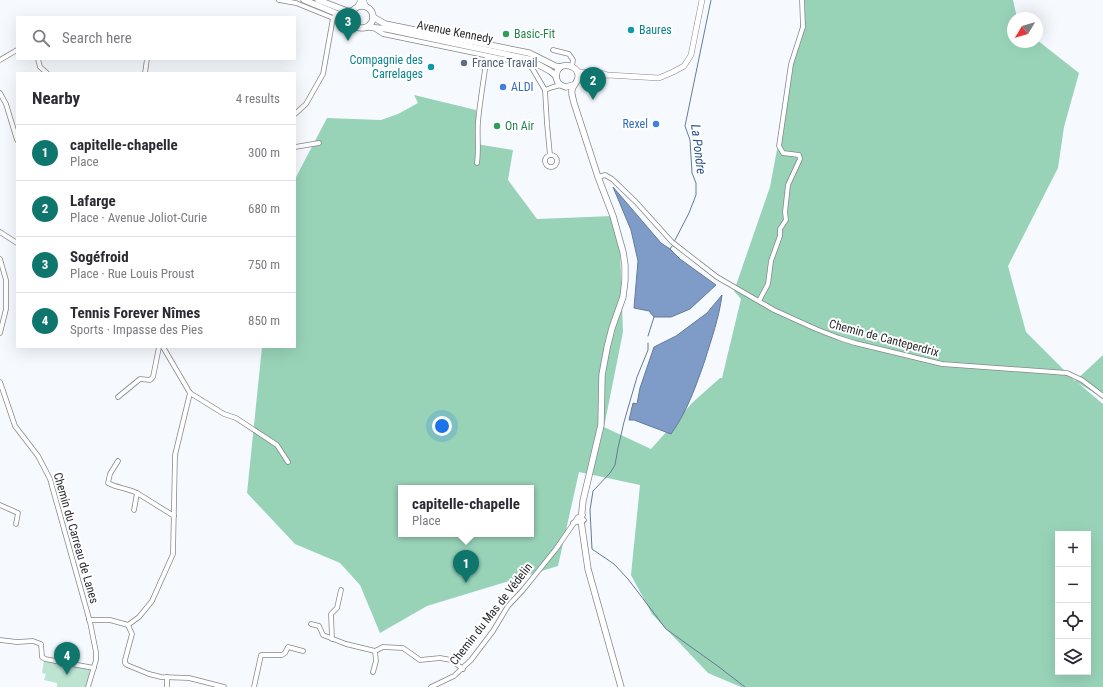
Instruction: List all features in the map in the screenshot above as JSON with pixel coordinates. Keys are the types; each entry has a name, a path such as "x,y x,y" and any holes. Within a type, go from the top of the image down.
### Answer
{"main road":[{"path":"304,0 336,16 350,20 352,24 358,28 371,27 373,17 371,11 366,7 358,6 352,11 350,20"},
{"path":"318,0 347,11 352,11"},
{"name":"Avenue Kennedy","path":"373,17 385,24 529,53 555,66 572,66"},
{"name":"Avenue Kennedy","path":"371,27 387,29 528,59 550,71 562,86 576,110"},
{"path":"572,66 577,75 573,85 572,96 598,178 613,216 623,252 625,280 623,297 612,328 607,348 602,375 600,430 583,501 584,542 588,569 621,687"},
{"path":"556,78 560,67"},
{"path":"562,86 566,87 573,85"}],"street":[{"path":"279,0 296,3 336,16 323,74 306,104 296,113"},
{"path":"358,6 362,0 366,7"},
{"path":"577,75 659,78 684,66 691,55 702,0"},
{"path":"759,301 768,284 771,261 780,236 780,229 786,220 788,185 800,159 799,155 783,153 779,146 791,64 803,27 802,0"},
{"path":"371,27 383,34 528,65 532,68 545,90 550,155"},
{"path":"553,50 569,54 573,60 572,66"},
{"path":"0,60 16,51"},
{"path":"477,163 479,153 477,139 478,120 487,56"},
{"path":"38,60 40,67 46,72"},
{"path":"145,72 147,60"},
{"path":"552,87 556,78"},
{"path":"545,90 552,87 562,86"},
{"path":"0,93 6,104 16,137"},
{"path":"296,147 319,143"},
{"name":"Chemin de Canteperdrix","path":"598,178 605,175 610,177 636,202 673,243 717,277 774,310 816,329 855,343 942,364 1068,373 1082,380 1103,396"},
{"path":"0,232 16,242"},
{"path":"0,259 6,280 6,309 0,333"},
{"path":"118,397 140,379 150,380 158,348"},
{"path":"164,348 190,392 224,414 236,418 277,444 288,462"},
{"name":"Chemin du Carreau de Lanes","path":"0,382 14,426 38,456 50,479 89,620 96,652 96,660 88,687"},
{"path":"128,626 139,617 152,601 173,554 175,455 190,392"},
{"path":"118,461 110,474 108,483 127,488 137,493 174,516"},
{"path":"134,510 137,493"},
{"path":"0,505 18,514 16,524"},
{"name":"Chemin du Mas de Védelin","path":"431,687 454,676 463,669 493,631 508,606 556,549 572,524 578,517 583,518"},
{"path":"332,639 331,614 337,608 342,590"},
{"path":"89,620 110,620 128,626 132,634 125,663 127,665 149,674 189,678 224,687"},
{"path":"311,624 319,626 321,634 346,644 375,652 383,647 403,648 420,660 440,658 451,660 463,669"},
{"path":"0,640 38,642 41,644 42,657 94,668"},
{"path":"254,687 261,655 282,655 288,647 303,651"},
{"path":"373,672 376,661 375,652"},
{"path":"167,677 167,687"}],"green space":[{"path":"805,0 1013,0 1016,12 1007,12 1007,48 1043,48 1043,45 1079,73 1064,127 1058,168 1008,266 1026,332 1075,381 1103,355 1103,398 1078,383 1103,404 1103,687 741,687 708,673 652,614 631,575 640,485 579,472 558,566 427,606 380,633 360,585 340,563 295,544 247,493 262,348 296,348 296,177 327,118 381,120 398,114 418,103 414,95 476,110 476,144 513,150 508,180 537,219 613,216 620,248 623,332 604,427 651,449 693,402 720,378 722,378 741,299 734,291 770,187"},
{"path":"44,661 91,670 86,687 57,687 57,683 44,680 46,674 42,673"}],"water":[{"path":"613,187 661,243 716,285 690,309 671,317 654,317 649,311 634,308 638,261 631,230"},
{"path":"722,295 715,328 705,360 691,398 677,426 671,434 634,420 629,420 633,403 637,404 640,388 654,347 676,336 707,313"}],"waterway":[{"name":"La Pondre","path":"674,242 689,213 696,195 696,183 692,173 690,140 685,126 711,0"},
{"name":"La Pondre","path":"670,249 673,245"},
{"name":"La Pondre","path":"648,336 654,317"},
{"path":"648,343 648,350 637,377 624,422 615,465 610,473 593,491 590,510 592,549 614,564 628,579 666,629 745,687"}],"place":[{"name":"Baures","path":"631,30"},
{"name":"Basic-Fit","path":"506,34"},
{"name":"Sogéfroid","path":"348,41"},
{"name":"France Travail","path":"464,63"},
{"name":"Compagnie des Carrelages","path":"431,67"},
{"name":"ALDI","path":"503,87"},
{"name":"Lafarge","path":"593,100"},
{"name":"Rexel","path":"656,124"},
{"name":"On Air","path":"497,126"},
{"name":"capitelle-chapelle","path":"466,583"},
{"name":"Tennis Forever Nîmes","path":"67,675"}]}
